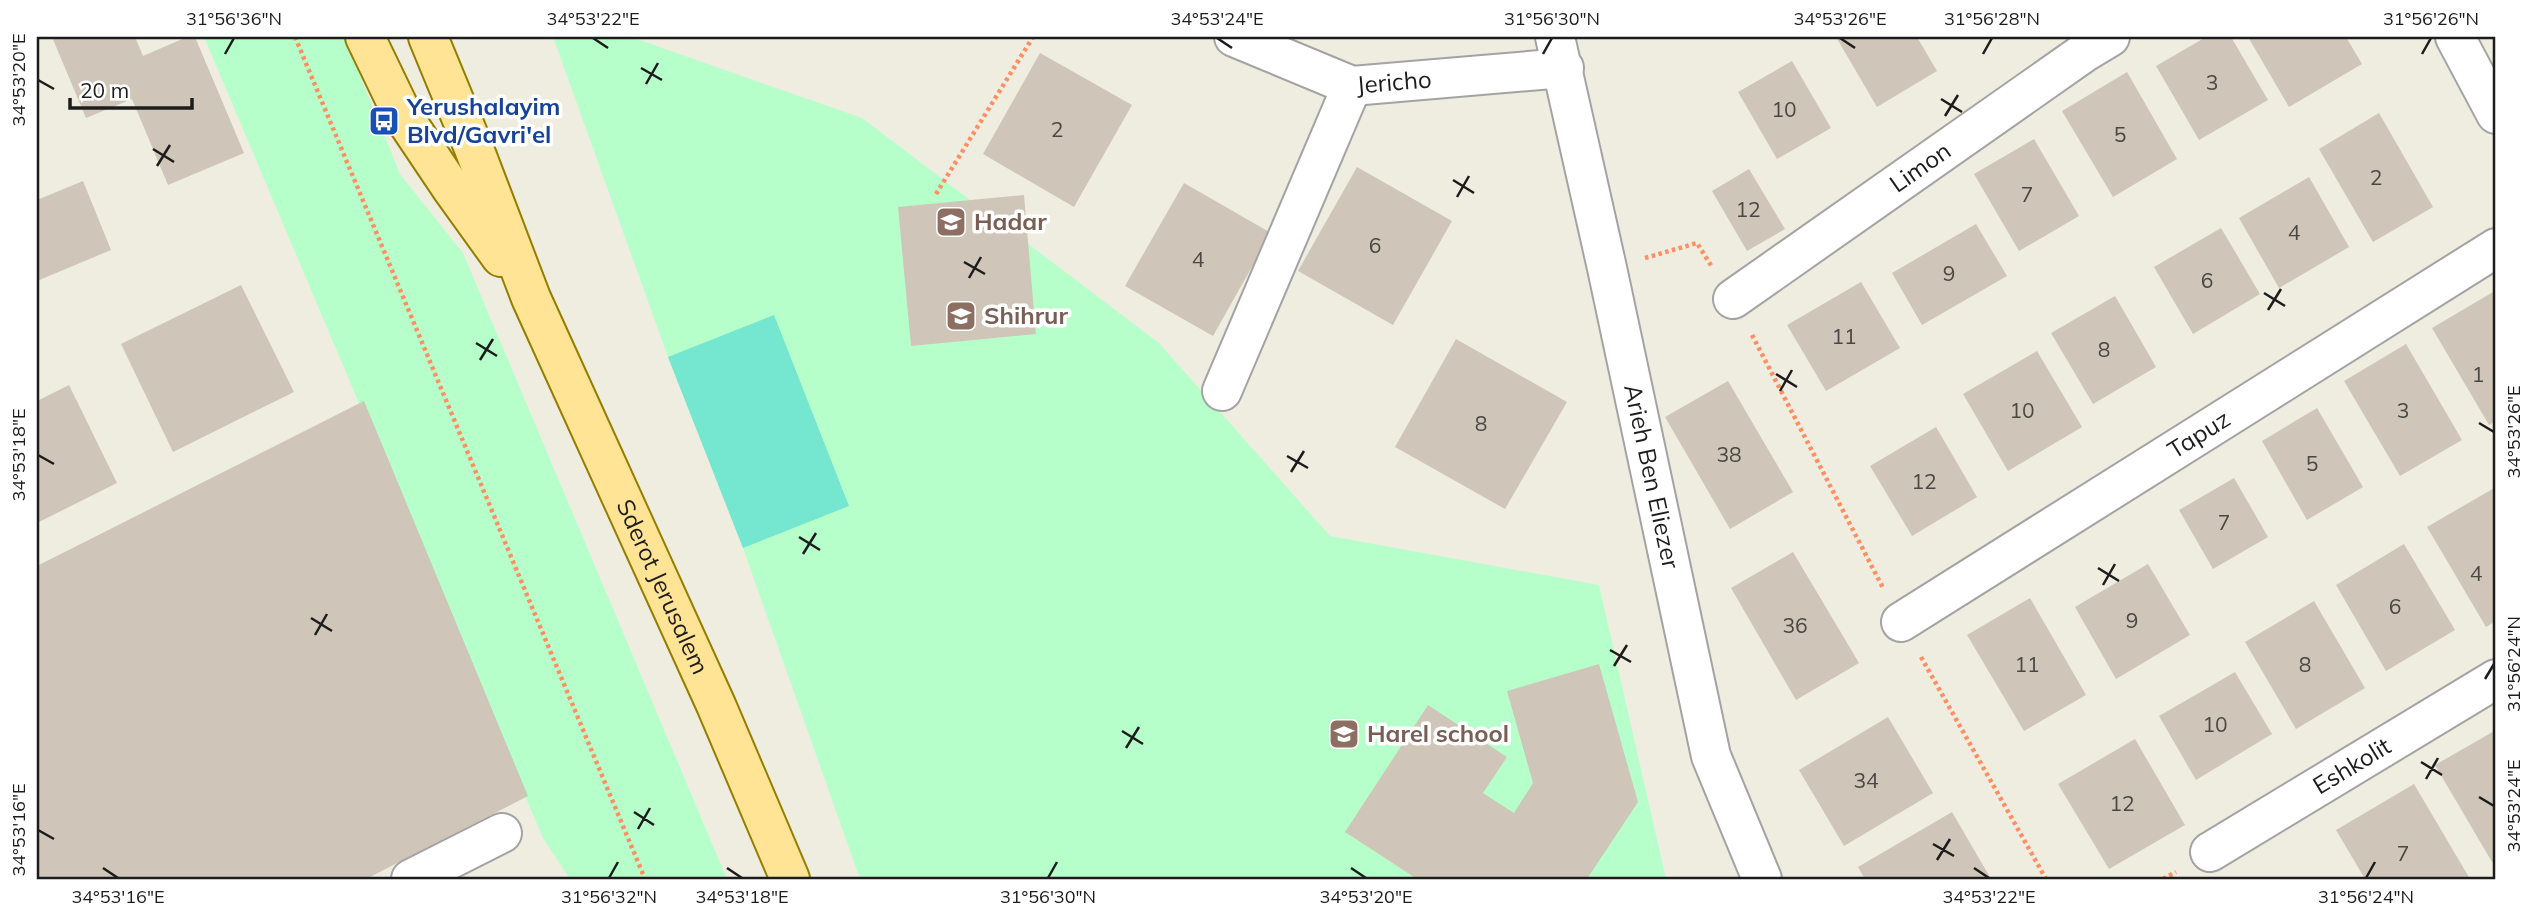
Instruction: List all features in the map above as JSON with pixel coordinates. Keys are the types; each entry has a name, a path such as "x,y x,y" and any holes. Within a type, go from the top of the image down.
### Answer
{"main road":[{"name":"Sderot Jerusalem","path":"365,37 403,116 531,298"},
{"name":"Sderot Jerusalem","path":"428,37 531,298 716,705 790,879"}],"street":[{"name":"Jericho","path":"1234,37 1352,86 1559,52"},
{"path":"2455,37 2496,114"},
{"name":"Limon","path":"1733,299 2091,42"},
{"name":"Arieh Ben Eliezer","path":"1559,52 1711,756 1762,879"},
{"path":"1222,391 1352,86"},
{"name":"Tapuz","path":"1901,622 2496,248"},
{"name":"Eshkolit","path":"2210,852 2496,680"},
{"path":"411,879 502,833"}],"path":[{"path":"295,37 645,879"},
{"path":"936,194 1033,37"},
{"path":"1607,268 1697,243 1733,299 1901,622 2046,879"}],"green space":[{"path":"204,37 344,37 400,174 463,253 727,879 570,879 543,838"},
{"path":"553,37 631,37 862,118 1159,343 1330,536 1599,585 1666,879 860,879 743,548 668,357"}],"shaded area":[{"path":"774,315 849,506 743,548 668,357"}],"building":[{"path":"52,37 135,37 143,56 187,37 195,37 244,153 168,185 132,99 86,118"},
{"path":"1836,37 1917,37 1937,71 1877,107"},
{"path":"2206,37 2231,37 2268,100 2199,140 2156,66"},
{"path":"2248,37 2346,37 2362,64 2289,107"},
{"path":"1040,53 1132,105 1074,207 983,154"},
{"path":"1792,61 1831,128 1777,159 1738,92"},
{"path":"2127,72 2177,159 2113,197 2062,111"},
{"path":"2379,113 2433,207 2373,242 2319,149"},
{"path":"2034,139 2079,216 2019,251 1974,174"},
{"path":"1357,167 1452,221 1393,325 1298,271"},
{"path":"1749,169 1785,229 1747,251 1712,191"},
{"path":"2309,177 2349,247 2279,288 2239,218"},
{"path":"83,181 111,250 37,281 37,200"},
{"path":"1184,183 1271,233 1213,336 1125,286"},
{"path":"1024,195 1036,334 911,346 898,207"},
{"path":"1976,224 2007,276 1922,325 1892,273"},
{"path":"2221,228 2260,294 2193,334 2154,267"},
{"path":"1861,282 1900,348 1826,391 1787,325"},
{"path":"241,285 294,392 173,452 121,344"},
{"path":"2493,292 2496,297 2496,421 2489,425 2432,328"},
{"path":"2115,296 2156,367 2093,404 2051,333"},
{"path":"1456,339 1567,402 1505,509 1395,447"},
{"path":"2406,344 2462,440 2400,476 2344,381"},
{"path":"2037,351 2082,427 2008,471 1963,394"},
{"path":"1728,381 1793,492 1730,529 1665,417"},
{"path":"69,385 117,483 37,523 37,401"},
{"path":"364,401 528,796 366,879 37,879 37,566"},
{"path":"2317,408 2363,487 2307,520 2262,441"},
{"path":"1936,427 1977,497 1912,536 1870,466"},
{"path":"2234,478 2268,537 2213,569 2179,510"},
{"path":"2496,487 2496,621 2486,627 2427,527"},
{"path":"2404,544 2455,630 2386,671 2336,585"},
{"path":"1793,552 1859,663 1796,700 1731,588"},
{"path":"2148,564 2190,635 2116,679 2075,607"},
{"path":"2030,598 2086,695 2024,731 1967,635"},
{"path":"2314,601 2365,688 2296,729 2245,642"},
{"path":"1599,664 1638,802 1587,879 1417,879 1345,832 1428,705 1507,757 1483,793 1514,813 1533,783 1507,691"},
{"path":"2235,672 2272,734 2196,780 2159,716"},
{"path":"1888,717 1933,793 1844,846 1799,770"},
{"path":"2496,730 2496,860 2492,862 2435,765"},
{"path":"2135,739 2185,825 2109,869 2058,784"},
{"path":"2414,784 2470,879 2365,879 2336,830"},
{"path":"1952,812 1991,879 1865,879 1858,867"}],"place":[{"name":"Yerushalayim Blvd/Gavri'el","path":"384,121"},
{"name":"Hadar","path":"951,222"},
{"name":"Shihrur","path":"961,316"},
{"name":"Harel school","path":"1344,734"}]}
